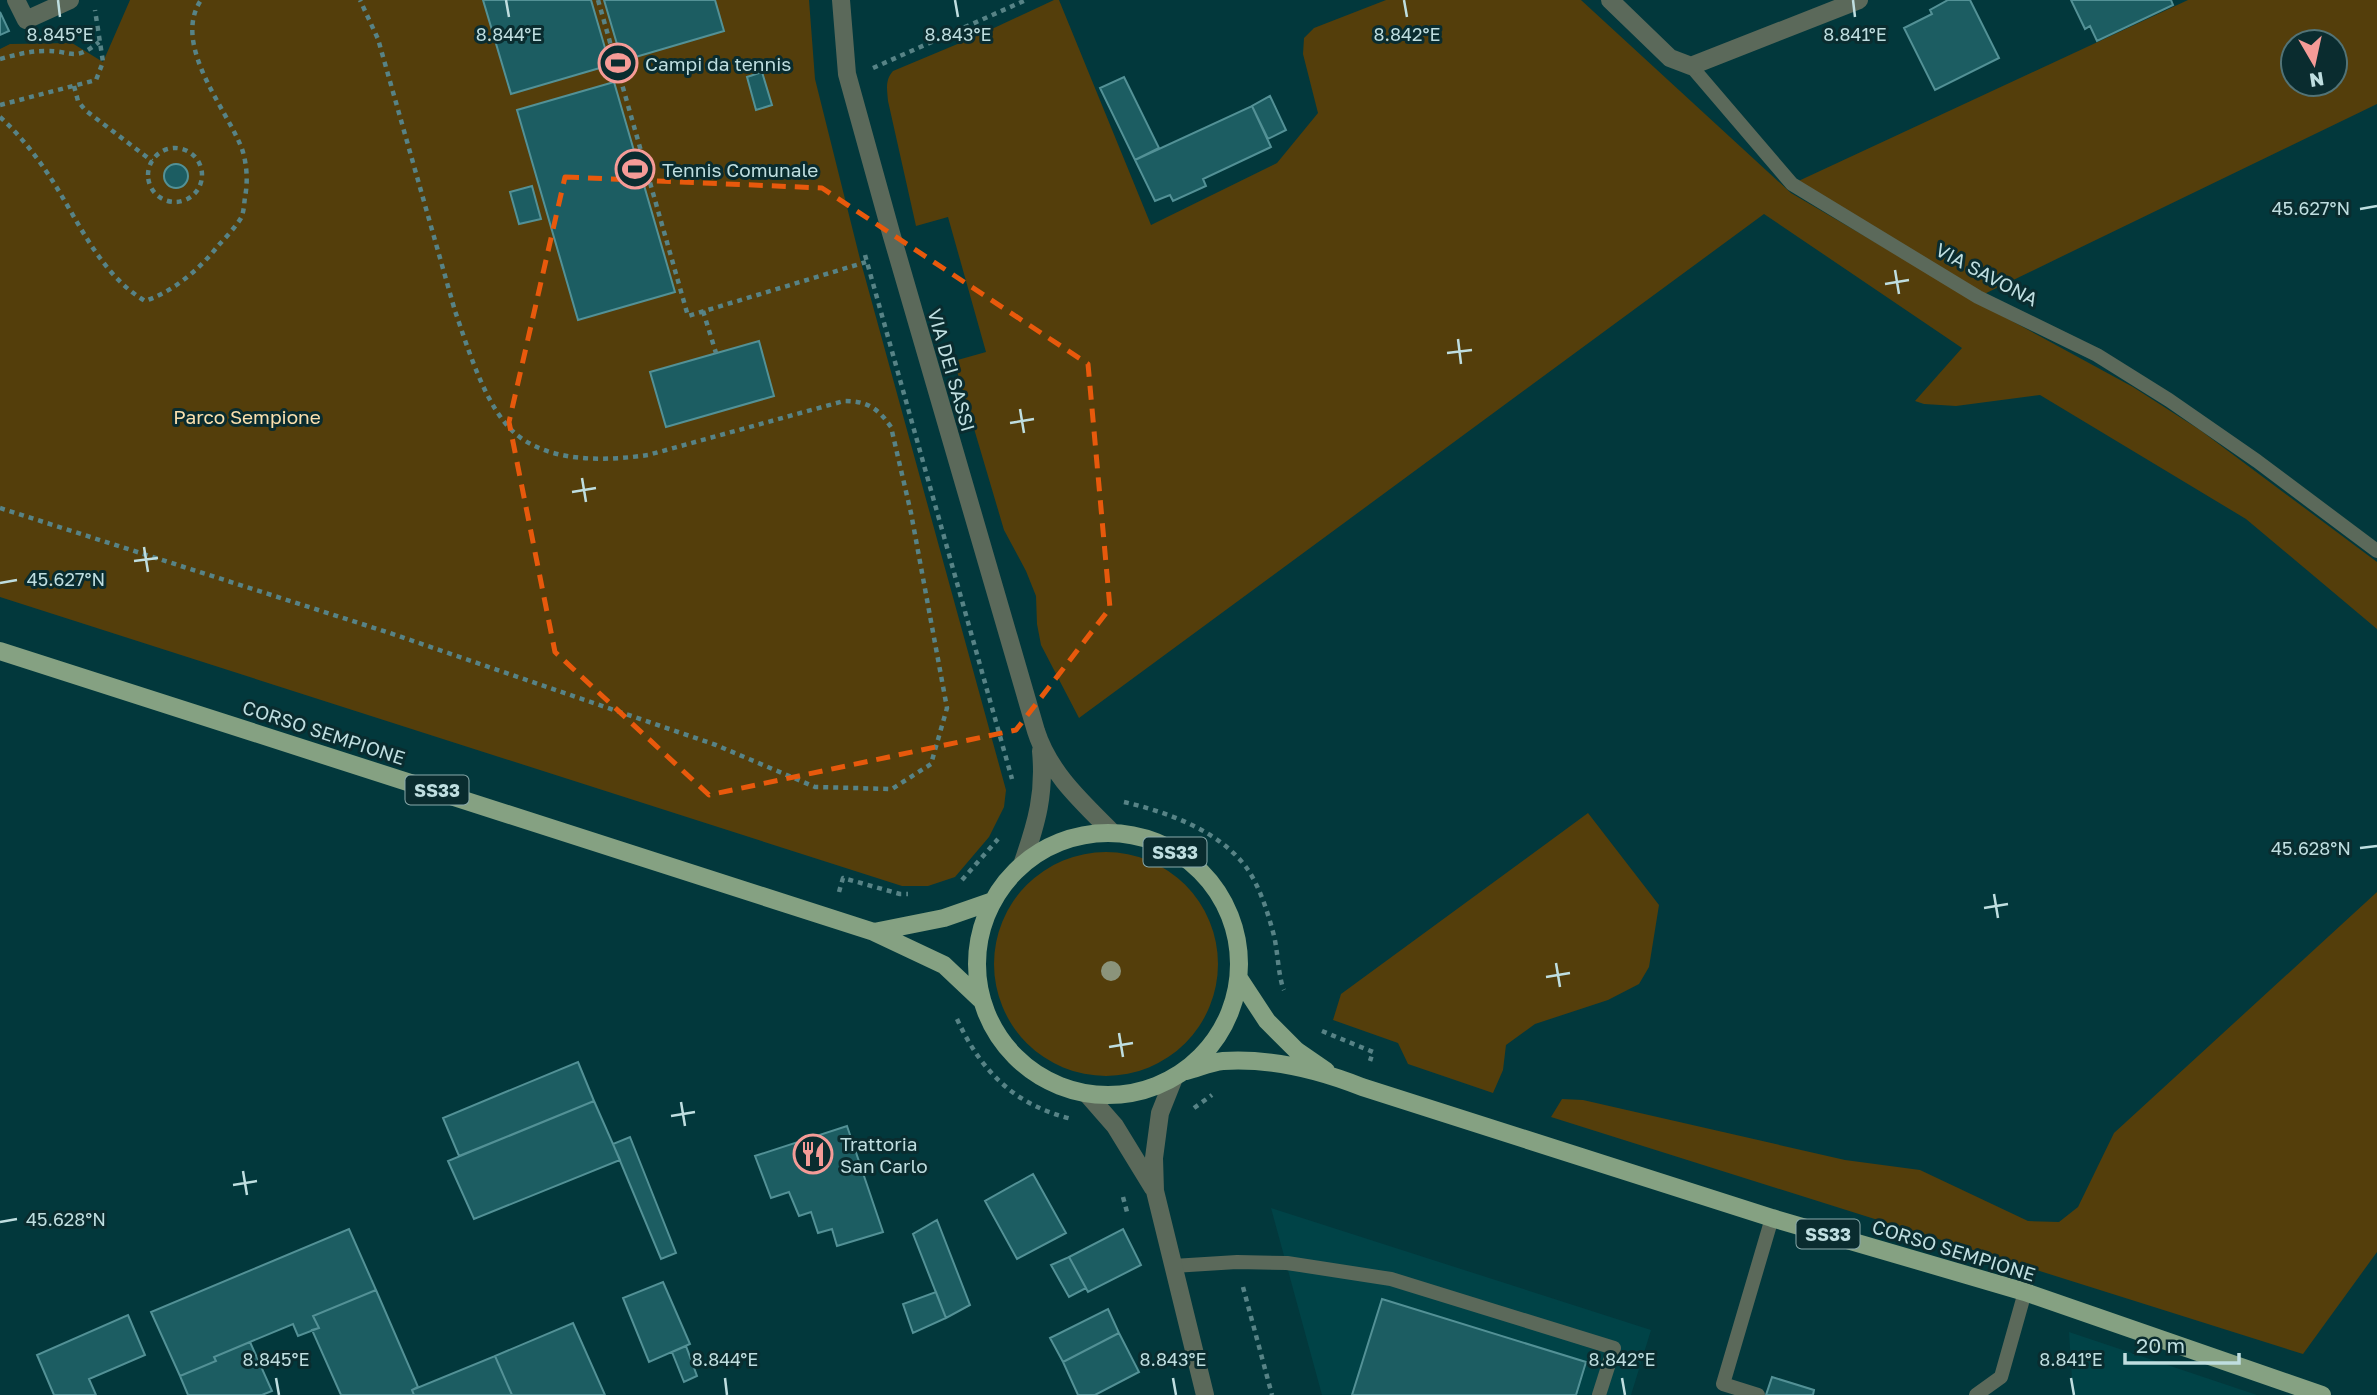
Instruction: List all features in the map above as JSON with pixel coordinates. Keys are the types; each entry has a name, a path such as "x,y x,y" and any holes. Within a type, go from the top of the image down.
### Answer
{"main road":[{"name":"CORSO SEMPIONE","path":"0,650 874,932"},
{"name":"SS33","path":"980,999 976,949 990,902 1023,862 1064,839 1111,831 1165,844 1208,877 1235,925 1240,980 1222,1031 1180,1075"},
{"path":"874,932 944,918 990,902"},
{"name":"SS33","path":"874,932 944,965 980,999 1002,1044 1040,1077 1087,1094 1132,1094 1222,1061 1276,1064 1332,1075"},
{"name":"SS33","path":"1240,980 1267,1021 1297,1051 1332,1075"},
{"name":"CORSO SEMPIONE","path":"1332,1075 1362,1087 1772,1218 2025,1292 2322,1395"}],"street":[{"path":"16,0 26,20 71,0"},
{"name":"VIA DEI SASSI","path":"841,0 847,74 1041,747 1044,780 1038,821 1023,862"},
{"name":"VIA SAVONA","path":"1610,0 1670,58 1691,66"},
{"path":"1691,66 1859,0"},
{"name":"VIA DEI SASSI","path":"1041,747 1057,773 1111,831"},
{"path":"1180,1075 1160,1113 1154,1158 1157,1198 1205,1395"},
{"path":"1087,1094 1115,1126 1157,1198"}],"lane":[{"name":"VIA SAVONA","path":"1691,66 1792,184 1978,297 2097,355 2257,461 2377,551"},
{"path":"1758,1395 1723,1384 1772,1218"},
{"path":"1173,1266 1237,1262 1287,1263 1391,1279 1614,1348 1599,1395"},
{"path":"1976,1395 2001,1377 2025,1292"}],"path":[{"path":"0,105 96,80 103,62 94,0"},
{"path":"0,117 19,134 51,179 92,248 110,271 132,293 145,301 161,296 206,262 242,216 248,183 243,150 197,57 193,30 201,0"},
{"path":"0,508 390,633 716,745 815,787 892,789 931,764 947,708 911,513 891,428 883,416 870,404 844,401 648,455 622,458 564,455 540,448 517,435 497,411 470,355 378,39 360,0"},
{"path":"598,0 688,316 866,262"},
{"path":"847,74 879,67 1026,0"},
{"path":"0,59 25,52 50,50 71,55 85,53 99,42"},
{"path":"74,86 78,101 85,110 152,161"},
{"path":"171,148 189,152 200,166 200,184 189,198 173,202 164,200 148,181 152,161 162,151 171,148"},
{"path":"863,249 1013,785"},
{"path":"703,311 716,353"},
{"path":"960,883 997,842 1003,831"},
{"path":"830,917 843,878 900,894 920,894"},
{"path":"952,1009 974,1051 1000,1083 1034,1107 1078,1121"},
{"path":"1119,1188 1127,1212 1157,1198"},
{"path":"1237,1262 1272,1395"}],"highlighted area":[{"path":"565,177 822,188 1088,364 1110,608 1016,730 709,795 555,652 509,422"}],"shaded area":[{"path":"1271,1208 1651,1330 1631,1395 1322,1395"},
{"path":"2069,1332 2257,1395 2073,1395"}],"green space":[{"name":"Parco Sempione","path":"130,0 809,0 815,79 860,259 1006,790 1004,807 989,837 955,877 928,886 902,886 0,597 0,49 10,44 72,43 103,62"},
{"path":"1059,0 1151,225 1277,163 1318,113 1303,54 1304,38 1314,28 1386,0 1581,0 1791,193 1979,303 2133,387 2200,430 2377,562 2377,629 2246,519 2040,395 1956,406 1915,401 1962,348 1764,214 1079,718 1041,645 1036,596 1004,530 954,361 986,352 948,217 916,226 887,89 893,71"},
{"path":"2188,0 2377,0 2377,104 1978,297 1792,184"},
{"path":"1588,813 1659,905 1649,967 1639,984 1608,1000 1535,1024 1506,1045 1503,1070 1493,1093 1408,1064 1398,1043 1333,1020 1341,994"},
{"path":"1106,852 1128,854 1159,865 1185,885 1205,911 1216,942 1216,986 1205,1017 1185,1043 1159,1063 1128,1074 1106,1076 1084,1074 1053,1063 1027,1043 1007,1017 996,986 994,964 996,942 1007,911 1027,885 1053,865 1084,854"},
{"path":"2377,892 2377,1252 2303,1354 1551,1117 1562,1099 1583,1100 1845,1160 1920,1170 2028,1221 2059,1222 2078,1207 2114,1133"}],"building":[{"path":"483,0 591,0 610,65 511,94"},
{"path":"604,0 715,0 724,31 622,61"},
{"path":"1948,0 1970,0 1999,58 1935,90 1904,28 1932,14 1930,10"},
{"path":"2071,0 2171,0 2173,5 2097,41 2090,26 2085,29"},
{"path":"0,12 9,31 0,35"},
{"path":"762,72 772,105 756,110 747,77"},
{"path":"1124,77 1159,148 1135,160 1100,88"},
{"path":"614,82 675,292 578,320 517,110"},
{"path":"1270,96 1286,130 1268,139 1252,106"},
{"path":"1252,106 1271,147 1203,179 1206,186 1173,201 1170,195 1155,201 1135,160"},
{"path":"176,164 185,167 188,176 185,185 176,188 167,185 164,176 167,167"},
{"path":"532,186 541,219 519,224 510,192"},
{"path":"759,341 774,396 666,427 650,372"},
{"path":"578,1062 594,1101 459,1156 443,1118"},
{"path":"594,1101 620,1160 474,1219 448,1161"},
{"path":"847,1126 883,1232 837,1246 832,1229 818,1233 811,1212 799,1216 789,1192 771,1198 755,1156"},
{"path":"630,1137 676,1253 661,1259 613,1144"},
{"path":"1033,1174 1066,1233 1017,1259 985,1201"},
{"path":"937,1220 970,1305 946,1318 913,1234"},
{"path":"349,1229 376,1290 313,1316 319,1328 298,1336 293,1324 214,1357 216,1361 180,1376 151,1312"},
{"path":"1123,1229 1141,1265 1088,1292 1069,1257"},
{"path":"1069,1257 1086,1288 1069,1297 1051,1265"},
{"path":"663,1282 690,1344 649,1362 623,1298"},
{"path":"376,1290 418,1387 412,1390 414,1395 341,1395 312,1330 319,1328 313,1316"},
{"path":"936,1292 946,1318 913,1333 903,1304"},
{"path":"1382,1299 1586,1362 1576,1395 1352,1395"},
{"path":"1108,1309 1119,1333 1063,1362 1050,1338"},
{"path":"128,1315 145,1355 89,1379 96,1395 54,1395 37,1355"},
{"path":"573,1323 605,1395 512,1395 495,1356"},
{"path":"1119,1333 1139,1372 1095,1395 1078,1395 1063,1362"},
{"path":"250,1342 272,1391 262,1395 188,1395 180,1376 216,1361 214,1357"},
{"path":"686,1346 697,1376 684,1382 672,1352"},
{"path":"495,1356 512,1395 414,1395 412,1390"},
{"path":"1772,1377 1814,1390 1813,1395 1766,1395"}],"place":[{"name":"Campi da tennis","path":"618,63"},
{"name":"Tennis Comunale","path":"635,169"},
{"name":"Trattoria San Carlo","path":"813,1154"}]}
